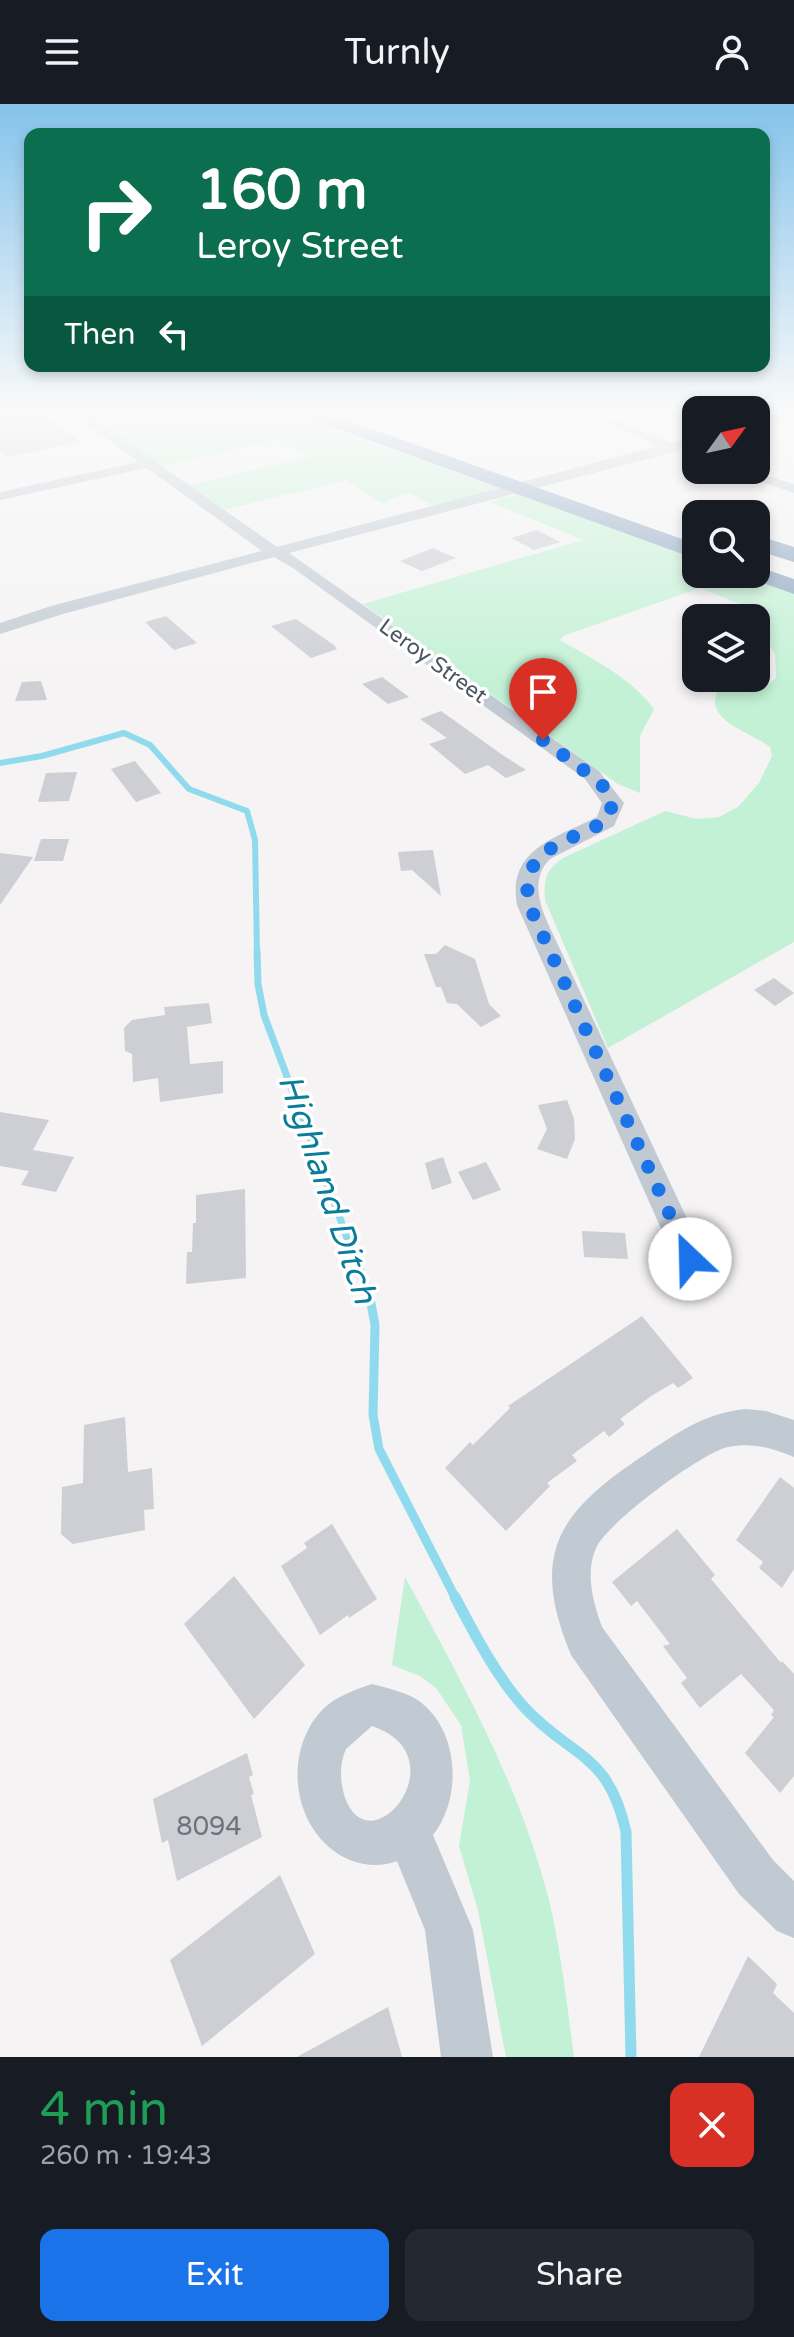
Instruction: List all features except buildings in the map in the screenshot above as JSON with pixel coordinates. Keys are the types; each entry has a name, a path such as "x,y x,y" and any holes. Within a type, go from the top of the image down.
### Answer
{"highway":[{"path":"563,504 682,547"},
{"path":"770,547 794,555"},
{"path":"770,578 794,587"}],"street":[{"name":"Leroy Street","path":"206,504 299,565 566,756 592,775 609,794 613,803 606,821 542,854 532,864 526,889 529,905 548,949 690,1259"},
{"path":"0,629 41,614 455,504"},
{"path":"794,1439 762,1428 738,1428 699,1440 599,1512 584,1529 573,1554 570,1583 575,1610 586,1640 756,1877 794,1914"},
{"path":"407,1831 425,1867 449,1930 467,2057"}],"green space":[{"path":"216,504 248,504 224,510"},
{"path":"495,504 547,504 682,554 682,588 700,588 563,636 560,640 623,678 654,709 640,736 640,793 618,784 363,604 583,540"},
{"path":"770,585 794,594 794,942 608,1048 545,900 547,876 563,858 665,811 697,819 719,817 738,807 759,783 772,756 770,747 729,723 716,707 718,692 770,692 770,683 776,678 775,654 770,647 770,604 740,604 700,588 770,588"},
{"path":"405,1577 487,1734 537,1858 553,1919 574,2057 506,2057 478,1910 459,1846 470,1781 461,1725 436,1688 420,1676 392,1665"}],"waterway":[{"name":"Highland Ditch","path":"0,763 42,756 124,733 150,745 189,789 247,811 255,840 257,953"},
{"name":"Highland Ditch","path":"257,951 258,984 264,1015 347,1237"},
{"name":"Highland Ditch","path":"347,1235 370,1298 375,1325 373,1415 379,1449 456,1599"},
{"name":"Highland Ditch","path":"455,1597 486,1654 514,1695 541,1724 598,1771 618,1806 626,1832 631,2057"}],"route":[{"path":"543,740 601,783 613,803 606,821 554,847 532,864 527,875 529,905 690,1259"}]}
